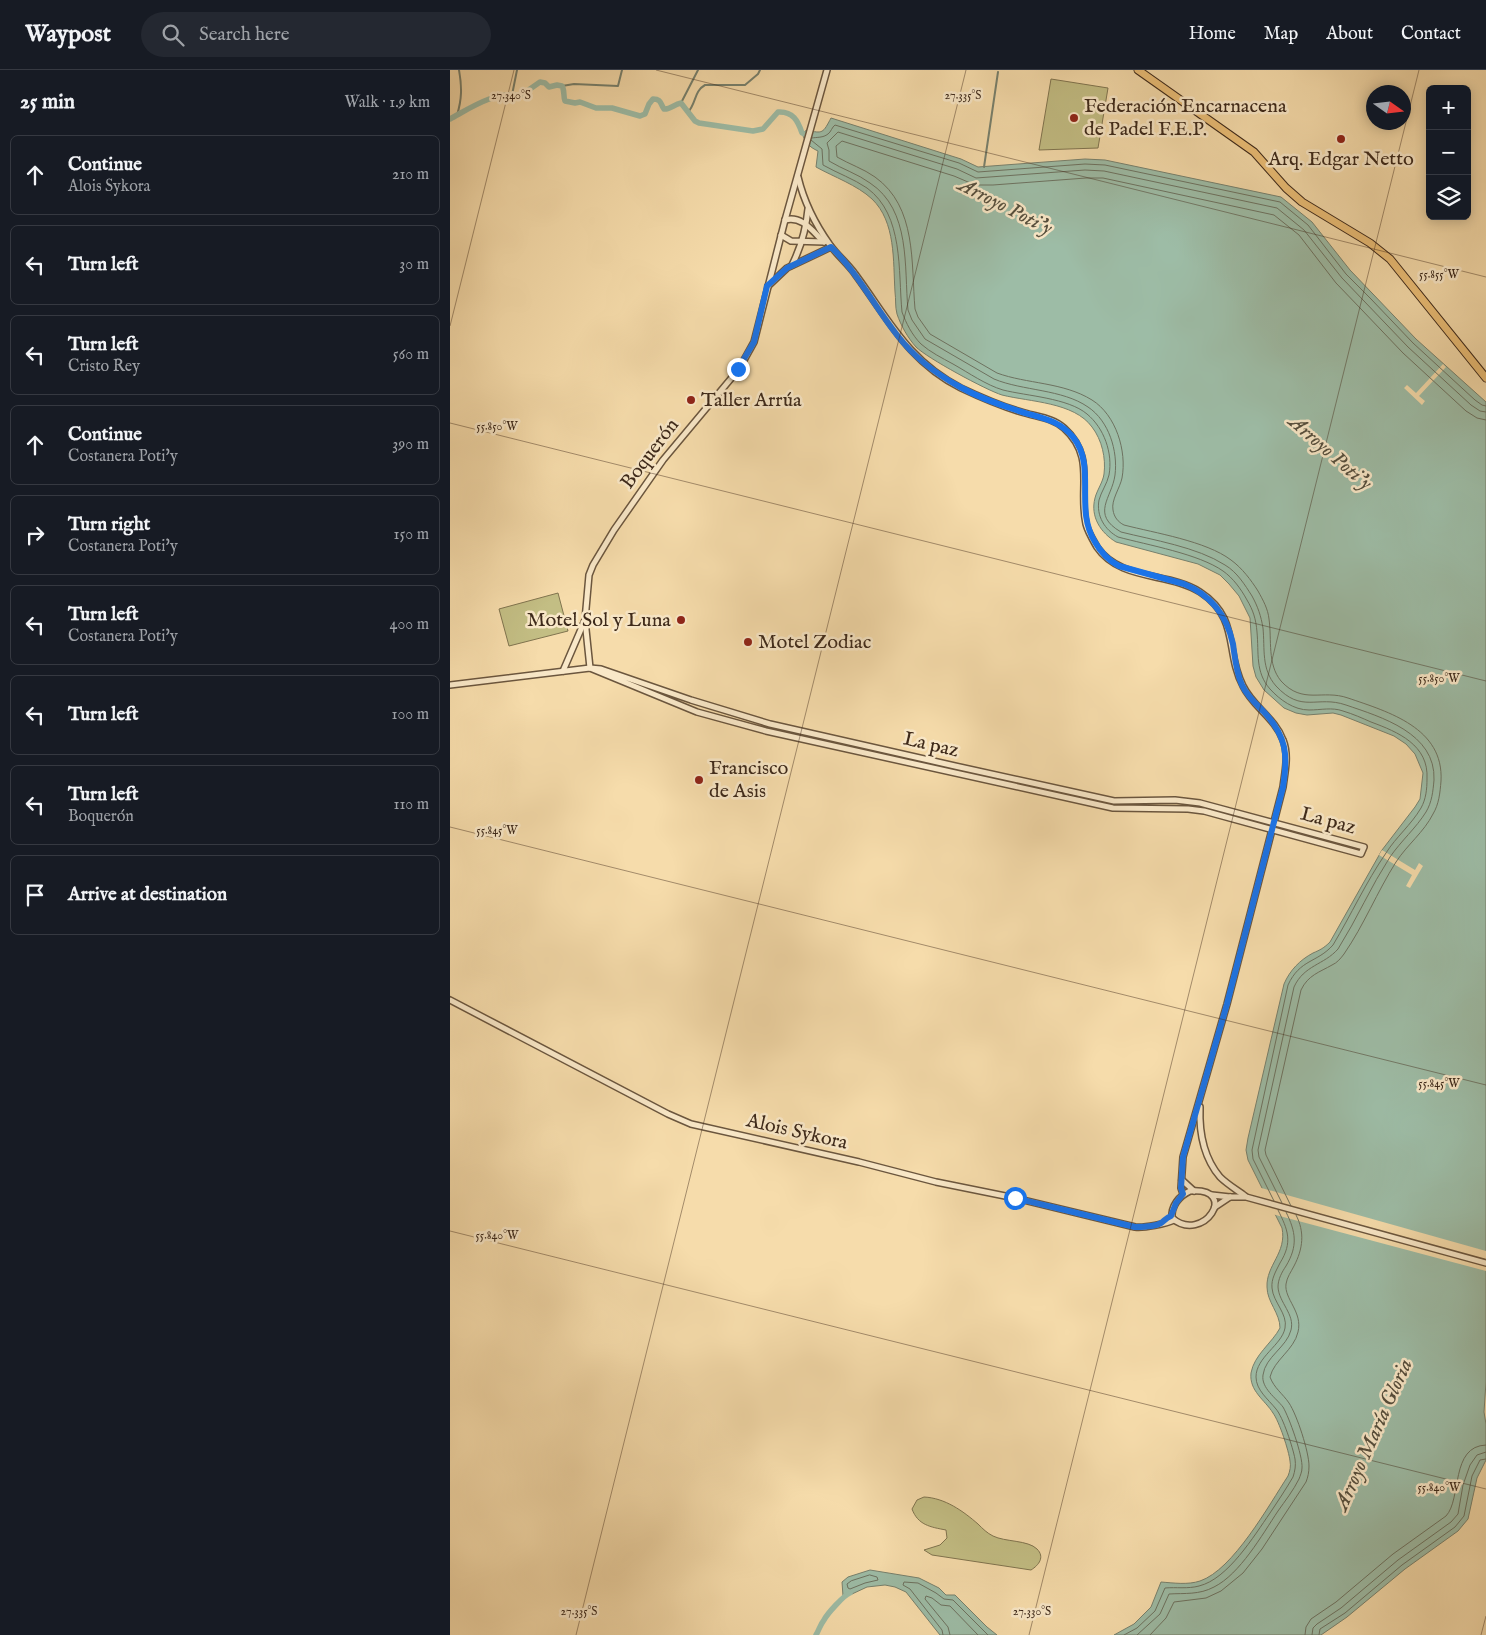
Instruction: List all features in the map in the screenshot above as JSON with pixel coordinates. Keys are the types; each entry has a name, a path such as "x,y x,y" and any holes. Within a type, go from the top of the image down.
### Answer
{"main road":[{"path":"1138,70 1254,152 1286,188 1302,202 1370,243 1390,259 1486,378"}],"street":[{"name":"Boquerón","path":"590,668 585,620 589,576 593,565 614,530 662,460 738,369 754,342 767,286 828,70"},
{"path":"798,177 808,209 831,247 854,273 898,336 928,367 940,376 984,398 1054,421 1074,438 1084,464 1086,525 1099,549 1111,562 1119,566 1193,588 1217,607 1230,632 1237,670 1243,688 1279,731 1286,749 1283,787 1227,1004 1183,1157 1181,1188 1183,1194"},
{"path":"791,265 803,240 808,209"},
{"path":"781,235 791,241 824,242 800,220 794,218 785,220"},
{"path":"767,286 791,265 831,247"},
{"path":"564,671 585,620"},
{"path":"450,685 590,668"},
{"name":"La paz","path":"590,668 613,672 691,700 770,724 1114,801 1187,801 1200,803 1364,846 1361,854 1204,811 1112,808 771,732 697,712 590,668"},
{"name":"Alois Sykora","path":"450,1000 668,1114 691,1124 1135,1227 1161,1223 1167,1224 1173,1218"},
{"path":"1200,1098 1199,1125 1202,1144 1209,1162 1221,1178 1246,1196 1486,1263"},
{"path":"1182,1180 1194,1191"},
{"path":"1230,1197 1215,1207 1205,1220 1196,1225 1183,1224 1173,1218 1176,1203 1183,1194 1202,1191 1212,1195 1246,1196"},
{"path":"1212,1195 1216,1200 1215,1207"}],"shaded area":[{"name":"Federación Encarnacena de Padel F.E.P.","path":"1051,79 1108,88 1098,148 1039,150"},
{"path":"558,593 568,631 509,646 499,609"},
{"path":"924,1497 939,1500 953,1506 993,1536 1033,1546 1041,1555 1039,1563 1031,1570 932,1555 924,1550 940,1545 947,1538 946,1530 935,1528 918,1519 912,1509 917,1500"}],"water":[{"name":"Arroyo María Gloria","path":"831,118 961,159 978,167 1085,159 1105,160 1281,197 1312,222 1350,270 1416,339 1486,402 1486,1382 1484,1412 1486,1460 1477,1478 1468,1519 1458,1531 1405,1569 1347,1617 1321,1635 1114,1635 1134,1624 1151,1607 1161,1582 1186,1583 1200,1581 1212,1575 1225,1564 1249,1535 1289,1474 1289,1456 1281,1429 1273,1413 1252,1385 1251,1379 1251,1373 1256,1360 1280,1328 1267,1287 1270,1272 1282,1245 1283,1237 1282,1228 1248,1160 1246,1150 1248,1138 1284,984 1289,974 1300,962 1330,942 1382,850 1420,799 1423,773 1415,754 1406,744 1394,736 1333,713 1307,715 1296,713 1284,708 1264,690 1256,677 1253,666 1250,618 1239,596 1220,575 1198,564 1116,542 1101,529 1095,518 1094,505 1103,477 1104,456 1101,443 1092,427 1084,419 1074,412 1051,404 994,392 944,366 916,347 905,332 897,314 892,242 880,208 872,199 859,190 816,167 818,151 806,142 803,136 802,133 807,130 822,131"},
{"path":"870,1570 919,1578 939,1588 946,1595 955,1595 997,1635 940,1635 906,1592 895,1587 885,1585 867,1587 843,1596 842,1582 848,1577"}],"pier":[{"path":"1443,364 1446,367 1419,396 1425,401 1422,405 1404,388 1407,385 1416,393"},
{"path":"1382,850 1415,870 1419,863 1423,866 1410,888 1406,886 1412,875 1379,855"},
{"path":"1258,1187 1486,1251 1486,1271 1272,1214"}],"waterway":[{"path":"457,115 461,93 459,70"},
{"path":"512,95 517,70"},
{"path":"562,86 574,84 618,86 622,70"},
{"path":"681,103 698,70"},
{"path":"688,112 697,94 705,85 745,85 760,70"},
{"path":"984,167 998,72"},
{"name":"Arroyo Poti'y","path":"450,119 475,105 493,98 511,95 520,96 540,82 545,83 549,87 562,86 565,101 580,102 596,108 612,108 640,116 645,114 649,104 653,99 656,99 664,109 681,103 695,121 699,123 753,131 763,129 778,112 783,112 791,115 799,125 802,133 808,135"},
{"path":"816,1635 828,1614 850,1593"}],"place":[{"name":"Federación Encarnacena de Padel F.E.P.","path":"1074,118"},
{"name":"Arq. Edgar Netto","path":"1341,139"},
{"name":"Taller Arrúa","path":"691,400"},
{"name":"Motel Sol y Luna","path":"681,620"},
{"name":"Motel Zodiac","path":"748,642"},
{"name":"Francisco de Asis","path":"699,780"}],"route":[{"path":"738,369 754,342 767,286 787,268 831,247 854,273 898,336 928,367 940,376 984,398 1054,421 1074,438 1079,446 1084,464 1086,525 1099,549 1111,562 1119,566 1193,588 1217,607 1230,632 1237,670 1243,688 1274,724 1283,740 1286,749 1286,762 1283,787 1227,1004 1183,1157 1181,1188 1183,1194 1173,1208 1171,1216 1165,1218 1161,1223 1135,1227 1015,1198"}]}
